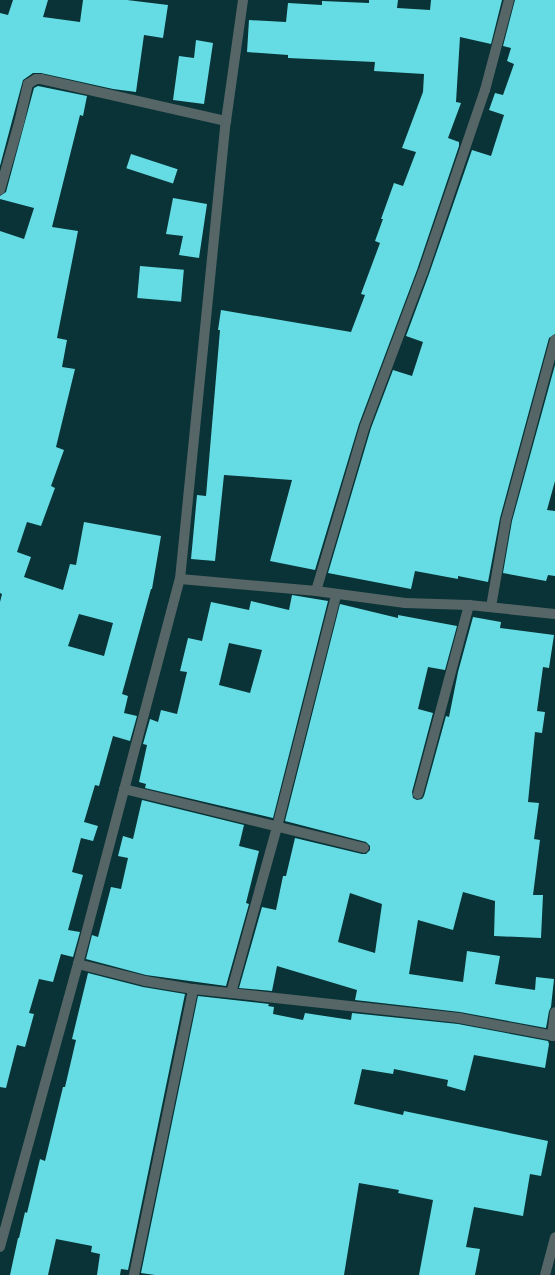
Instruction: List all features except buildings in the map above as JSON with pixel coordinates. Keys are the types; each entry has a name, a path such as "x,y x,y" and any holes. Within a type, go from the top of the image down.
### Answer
{"street":[{"path":"0,1247 78,964 180,579 226,121 243,0"},
{"path":"316,591 365,426 426,265 485,90 509,0"},
{"path":"0,190 17,131 28,84 36,80 41,79 226,121"},
{"path":"491,607 506,520 555,340"},
{"path":"180,579 316,591 336,595 405,603 469,605 555,614"},
{"path":"231,993 277,827 336,595"},
{"path":"418,794 469,605"},
{"path":"124,789 364,848"},
{"path":"78,964 145,981 193,989 459,1018 554,1036 555,1012"},
{"path":"134,1275 193,989"},
{"path":"545,1275 555,1237"}]}
